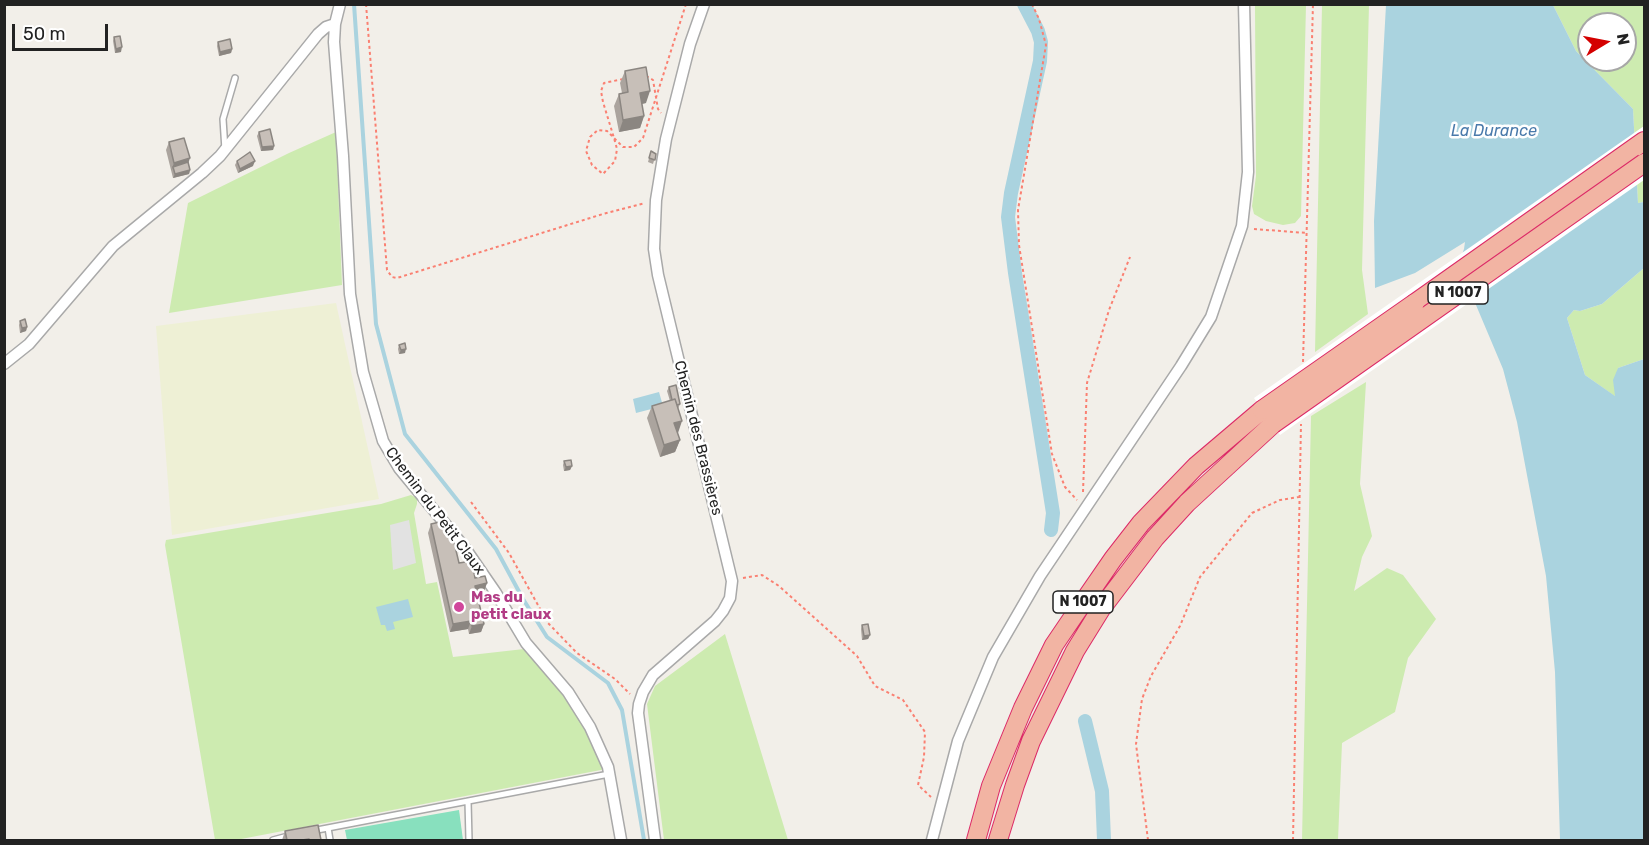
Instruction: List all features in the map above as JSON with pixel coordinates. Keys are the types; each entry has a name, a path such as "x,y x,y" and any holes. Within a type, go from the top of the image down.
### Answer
{"highway":[{"name":"N 1007","path":"998,840 1031,741 1075,651 1101,609 1155,538 1187,502 1268,417 1644,141"},
{"name":"N 1007","path":"976,840 991,786 1023,708 1054,645 1113,559 1196,466 1644,163"}],"street":[{"name":"Chemin du Petit Claux","path":"340,4 335,24 334,42 350,294 363,372 384,441 399,468 465,548 526,643 568,692 590,727 609,774 621,840"},
{"name":"Chemin des Brassières","path":"655,840 638,713 642,692 653,675 715,621 730,598 732,581 658,275 654,249 656,200 666,139 690,44 704,4"},
{"path":"932,840 958,741 993,657 1040,576 1181,366 1210,317 1242,226 1248,172 1244,4"},
{"path":"4,363 29,344 113,246 202,173 225,150 318,34 326,27 335,24"}],"lane":[{"path":"225,150 223,119 236,78"},
{"path":"306,832 609,774"},
{"path":"468,801 469,840"},
{"path":"328,828 330,840"},
{"path":"273,840 294,834"}],"path":[{"path":"366,4 387,270 392,277 397,278 603,214 656,200"},
{"path":"623,79 604,83 601,92 614,138 617,149 615,160 603,174 592,165 586,151 590,137 598,130 607,131 614,138 623,147 634,147 643,138 686,4"},
{"path":"1032,4 1046,45 1018,210 1019,245 1052,454 1065,487 1076,499 1087,506"},
{"path":"1242,226 1252,229 1307,233 1313,4"},
{"path":"642,76 648,76 653,81 656,99"},
{"path":"1087,506 1082,488 1087,383 1109,310 1130,257"},
{"path":"1148,840 1136,744 1142,699 1151,676 1180,626 1200,577 1244,522 1252,513 1280,500 1299,496 1293,840"},
{"path":"471,502 509,553 548,623 577,653 615,679 639,704"},
{"path":"732,581 762,574 779,586 857,656 875,686 903,700 926,732 918,785 929,796 941,799"}],"green space":[{"path":"1255,5 1306,5 1301,216 1295,223 1283,225 1266,221 1254,214 1252,206 1256,176"},
{"path":"1322,5 1369,5 1362,270 1368,314 1315,352"},
{"path":"1553,5 1644,5 1644,202 1638,203 1633,109 1597,72 1637,72 1637,12 1577,12 1577,52"},
{"path":"336,132 342,285 169,313 188,203"},
{"path":"1644,268 1644,359 1618,368 1616,397 1585,375 1567,318 1574,310 1580,311 1602,304"},
{"path":"336,303 379,499 172,535 156,326"},
{"path":"1366,382 1360,484 1372,536 1362,557 1354,591 1387,568 1403,575 1436,619 1408,658 1395,712 1342,743 1338,840 1302,840 1311,416"},
{"path":"411,495 417,498 414,513 426,584 437,582 453,657 524,649 566,694 588,729 606,769 236,840 215,840 166,540 381,504"},
{"path":"725,634 788,840 664,840 647,704 655,686"},
{"path":"459,810 463,840 347,840 345,830"}],"shaded area":[{"path":"409,520 416,563 393,570 390,525"}],"water":[{"name":"La Durance","path":"1386,5 1553,5 1577,52 1577,72 1597,72 1633,109 1638,203 1644,202 1644,268 1602,304 1580,311 1574,310 1567,318 1585,375 1615,396 1613,380 1618,368 1644,359 1644,840 1560,840 1555,672 1546,576 1517,422 1503,369 1465,279 1460,260 1465,242 1415,273 1375,288 1374,221"},
{"path":"659,392 663,406 636,413 633,399"},
{"path":"408,599 413,617 393,622 395,629 387,631 385,625 381,625 376,607"}],"pier":[{"path":"1644,126 1644,180 1280,435 1254,398"}],"building":[{"path":"120,36 122,47 116,49 114,37"},
{"path":"230,39 232,49 220,52 218,42"},
{"path":"646,67 650,91 640,93 644,116 623,120 619,94 628,92 625,71"},
{"path":"270,129 274,146 262,147 259,132"},
{"path":"184,138 190,158 174,163 169,142"},
{"path":"651,151 656,154 655,160 649,158"},
{"path":"250,152 255,161 240,169 237,161"},
{"path":"188,162 190,170 175,174 173,167"},
{"path":"25,319 27,327 22,328 20,321"},
{"path":"405,343 406,349 401,350 399,345"},
{"path":"676,385 680,404 677,405 675,399 672,400 669,387"},
{"path":"675,399 682,421 674,423 680,440 664,445 652,406"},
{"path":"571,460 572,466 566,467 564,461"},
{"path":"444,521 447,532 450,531 452,542 454,542 459,563 472,561 475,578 485,576 487,583 475,586 484,624 472,626 471,621 453,624 431,524"},
{"path":"868,624 870,635 864,636 862,625"},
{"path":"318,825 321,840 287,840 285,831"}],"waterway":[{"path":"354,4 376,324 405,434 496,549 547,637 608,683 622,710 644,840"},
{"path":"1024,4 1038,31 1041,42 1040,61 1011,193 1008,217 1053,513 1051,530"},
{"path":"1085,721 1102,791 1104,840"}],"place":[{"name":"Mas du petit claux","path":"459,607"}]}
